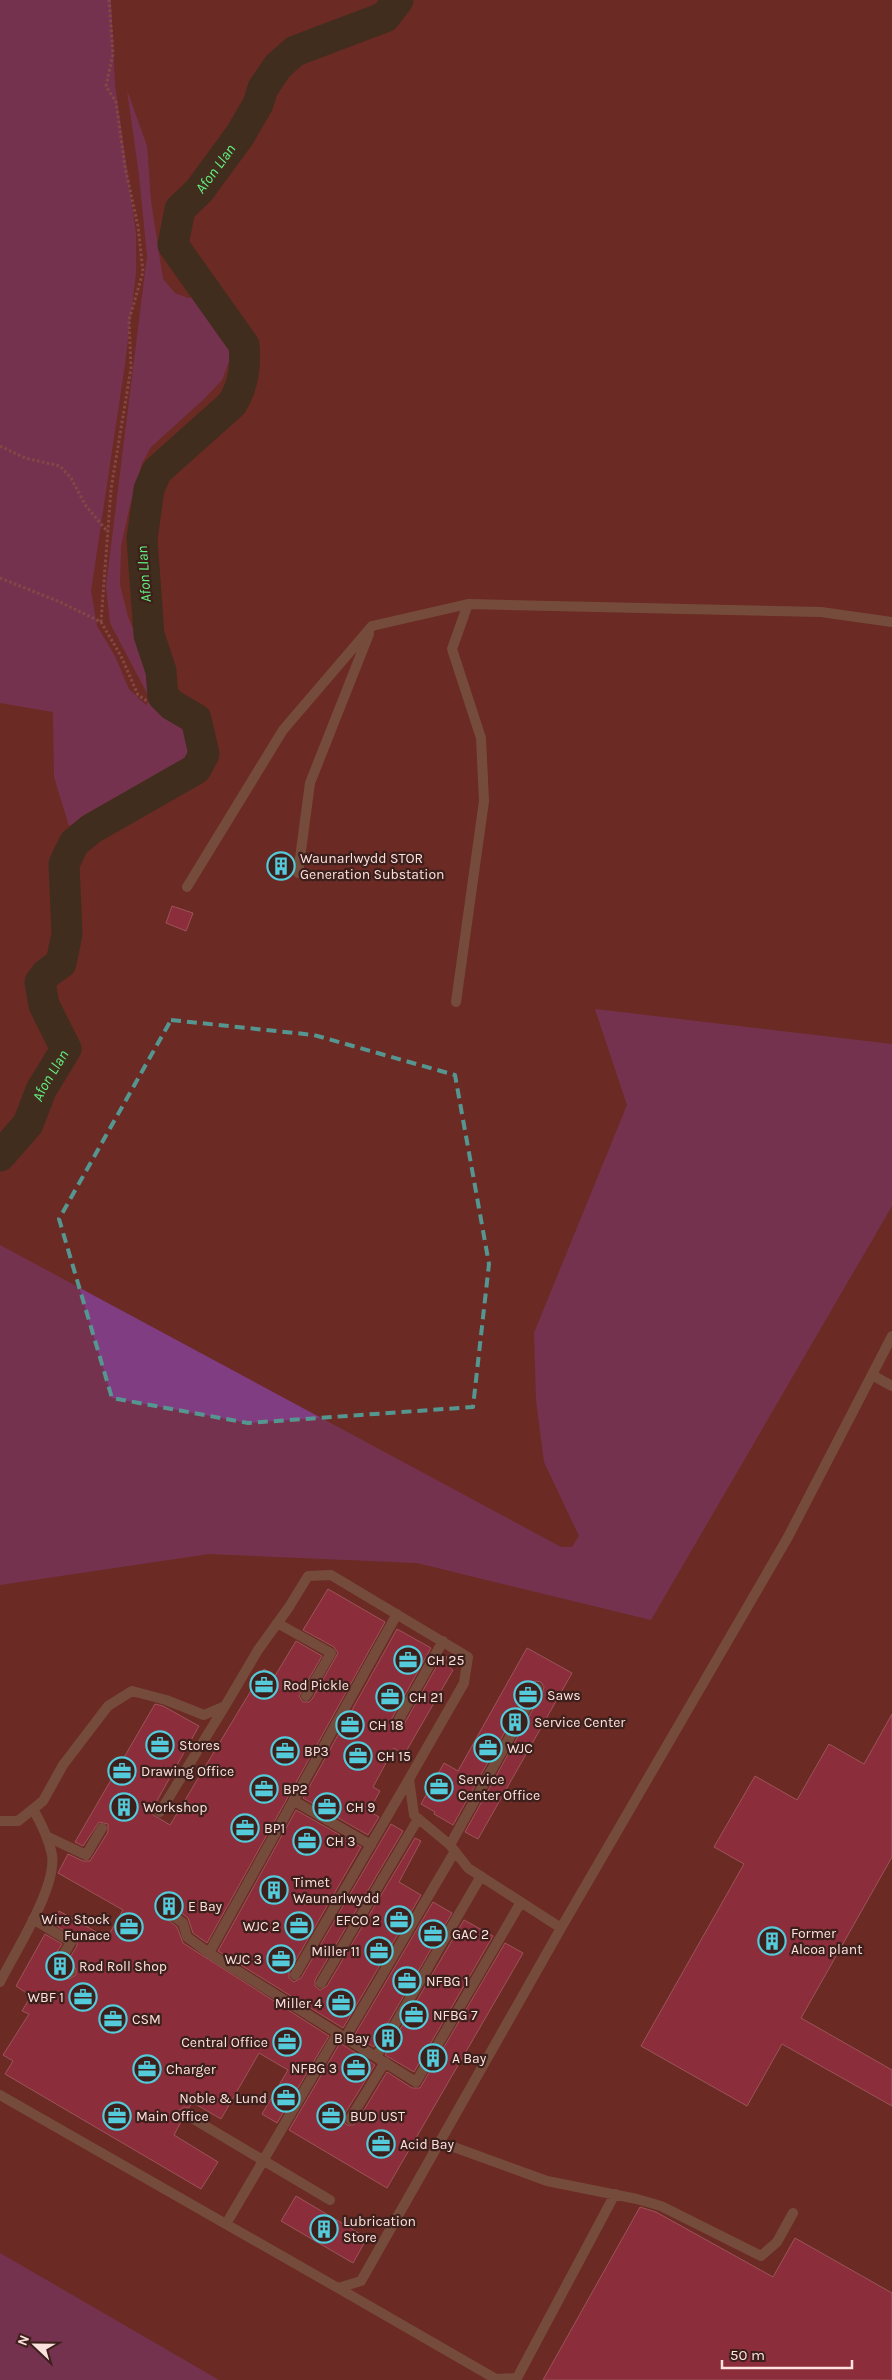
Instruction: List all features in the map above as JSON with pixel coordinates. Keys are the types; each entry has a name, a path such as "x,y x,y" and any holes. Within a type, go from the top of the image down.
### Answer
{"lane":[{"path":"187,887 283,730 372,626 468,604 820,612 892,622"},
{"path":"456,1002 484,801 481,738 452,649 468,604"},
{"path":"298,874 310,783 372,626"},
{"path":"338,2288 361,2281 561,1928 788,1537 892,1336"},
{"path":"872,1375 892,1386"},
{"path":"160,1812 226,1706 258,1650 308,1576 331,1575 468,1657 464,1683 295,1975"},
{"path":"209,1953 397,1614"},
{"path":"277,1623 331,1653 306,1696"},
{"path":"398,1723 443,1641"},
{"path":"226,2224 263,2160 342,2035 453,1848 538,1688"},
{"path":"0,1821 18,1820 43,1801 63,1765 108,1706 132,1691 166,1700 204,1715 226,1706"},
{"path":"409,1779 414,1815 418,1819 453,1848 468,1868 561,1928"},
{"path":"294,1801 370,1845"},
{"path":"0,1982 47,1891 52,1856 46,1836 32,1809"},
{"path":"321,1983 418,1819"},
{"path":"46,1836 86,1854 102,1828"},
{"path":"350,2119 380,2059 481,1876"},
{"path":"171,1914 183,1922 187,1938 416,2082 521,1902"},
{"path":"33,1919 71,1942 58,1964 70,1972"},
{"path":"0,2095 496,2379 517,2379 615,2194"},
{"path":"185,2114 330,2200"},
{"path":"440,2142 547,2181 615,2194 661,2206 761,2256 777,2242 793,2213"}],"path":[{"path":"101,622 111,489 131,368 129,320 143,272 138,226 125,167 116,102 106,86 113,54 109,0"},
{"path":"0,446 25,458 60,466 71,478 86,506 107,532"},
{"path":"0,578 60,602 101,622 121,656 138,695 147,701"}],"highlighted area":[{"path":"171,1020 314,1035 455,1075 489,1264 473,1407 248,1423 112,1398 59,1219"}],"shaded area":[{"path":"0,0 111,0 115,85 136,233 136,273 125,364 91,591 97,626 115,656 129,689 146,705 150,699 110,623 106,586 147,256 139,175 127,90 147,146 151,201 163,279 175,293 188,298 202,296 217,302 229,321 234,348 222,380 151,447 142,463 121,546 120,585 128,617 167,706 192,737 192,751 174,771 69,826 54,777 53,712 0,703"},
{"path":"595,1009 892,1044 892,1206 651,1620 417,1563 209,1554 0,1585 0,1245 561,1547 572,1547 579,1536 544,1462 536,1400 534,1333 627,1105"},
{"path":"0,2253 219,2380 0,2380"}],"building":[{"name":"Waunarlwydd STOR Generation Substation","path":"274,857 289,859 287,874 272,872"},
{"path":"172,906 193,913 186,931 166,923"},
{"path":"328,1589 385,1622 207,1943 193,1933 188,1918 175,1908 169,1908 164,1913 167,1919 177,1927 183,1943 329,2036 277,2123 262,2114 288,2070 259,2053 221,2119 192,2102 189,2108 185,2107 179,2110 178,2114 182,2120 174,2135 218,2162 201,2189 5,2074 13,2061 3,2055 29,2014 22,2011 31,1996 16,1986 45,1934 62,1944 52,1960 52,1968 69,1979 76,1975 76,1969 67,1962 77,1946 77,1939 52,1923 59,1911 107,1938 123,1910 58,1873 68,1854 83,1861 90,1861 108,1832 108,1824 99,1822 83,1846 75,1842 155,1704 163,1706 199,1726 150,1813 170,1825 264,1669 275,1676 296,1641 322,1656 299,1696 303,1702 309,1702 312,1699 338,1653 334,1647 303,1630"},
{"path":"397,1629 431,1648 391,1720 390,1724 393,1729 398,1730 403,1726 443,1655 447,1657 444,1663 453,1670 404,1755 394,1748 373,1787 380,1791 369,1811 379,1817 368,1835 303,1798"},
{"name":"Service Center","path":"527,1648 572,1673 478,1839 465,1832 543,1691 544,1687 541,1682 536,1681 531,1685 453,1825 421,1804 444,1763 458,1771"},
{"name":"Former Alcoa plant","path":"892,1714 892,1857 801,2018 892,2070 892,2106 782,2044 747,2106 641,2046 744,1864 714,1847 755,1776 797,1800 829,1744 864,1764"},
{"path":"296,1810 361,1847 289,1972 289,1978 294,1982 301,1978 391,1824 403,1831 315,1980 315,1986 320,1990 327,1986 415,1838 421,1841 399,1882 421,1895 343,2028 218,1951"},
{"path":"433,1902 452,1913 374,2047 354,2036"},
{"path":"464,1920 493,1936 414,2072 385,2055"},
{"name":"A Bay","path":"505,1943 523,1953 387,2188 289,2130 340,2043 375,2065 344,2115 344,2122 347,2125 356,2123 387,2072 412,2088 420,2088"},
{"name":"Lubrication Store","path":"296,2196 367,2238 353,2263 281,2221"},
{"path":"640,2207 656,2212 773,2277 795,2238 892,2293 892,2380 543,2380"}],"waterway":[{"name":"Afon Llan","path":"0,1156 28,1124 41,1090 66,1049 44,1005 40,982 46,974 61,963 67,934 64,864 74,843 91,829 196,769 204,754 196,719 172,705 163,696 161,671 149,635 142,539 149,489 157,471 232,404 242,383 245,353 244,345 173,245 180,209 199,191 240,135 258,104 263,88 278,66 295,51 385,17 398,0"}],"place":[{"name":"Waunarlwydd STOR Generation Substation","path":"281,866"},
{"name":"CH 25","path":"408,1660"},
{"name":"Rod Pickle","path":"264,1685"},
{"name":"Saws","path":"528,1695"},
{"name":"CH 21","path":"390,1697"},
{"name":"Service Center","path":"515,1722"},
{"name":"CH 18","path":"350,1725"},
{"name":"Stores","path":"160,1745"},
{"name":"WJC","path":"488,1748"},
{"name":"BP3","path":"285,1751"},
{"name":"CH 15","path":"358,1756"},
{"name":"Drawing Office","path":"122,1771"},
{"name":"Service Center Office","path":"439,1787"},
{"name":"BP2","path":"264,1789"},
{"name":"Workshop","path":"124,1807"},
{"name":"CH 9","path":"327,1807"},
{"name":"BP1","path":"245,1828"},
{"name":"CH 3","path":"307,1841"},
{"name":"Timet Waunarlwydd","path":"274,1890"},
{"name":"E Bay","path":"169,1906"},
{"name":"EFCO 2","path":"399,1920"},
{"name":"WJC 2","path":"299,1926"},
{"name":"Wire Stock Funace","path":"129,1927"},
{"name":"GAC 2","path":"433,1934"},
{"name":"Former Alcoa plant","path":"772,1941"},
{"name":"Miller 11","path":"379,1951"},
{"name":"WJC 3","path":"281,1959"},
{"name":"Rod Roll Shop","path":"60,1966"},
{"name":"NFBG 1","path":"407,1981"},
{"name":"WBF 1","path":"83,1997"},
{"name":"Miller 4","path":"341,2003"},
{"name":"NFBG 7","path":"414,2015"},
{"name":"CSM","path":"113,2019"},
{"name":"B Bay","path":"388,2038"},
{"name":"Central Office","path":"287,2042"},
{"name":"A Bay","path":"433,2058"},
{"name":"NFBG 3","path":"356,2068"},
{"name":"Charger","path":"147,2069"},
{"name":"Noble & Lund","path":"286,2098"},
{"name":"Main Office","path":"117,2116"},
{"name":"BUD UST","path":"331,2116"},
{"name":"Acid Bay","path":"381,2144"},
{"name":"Lubrication Store","path":"324,2229"}]}
